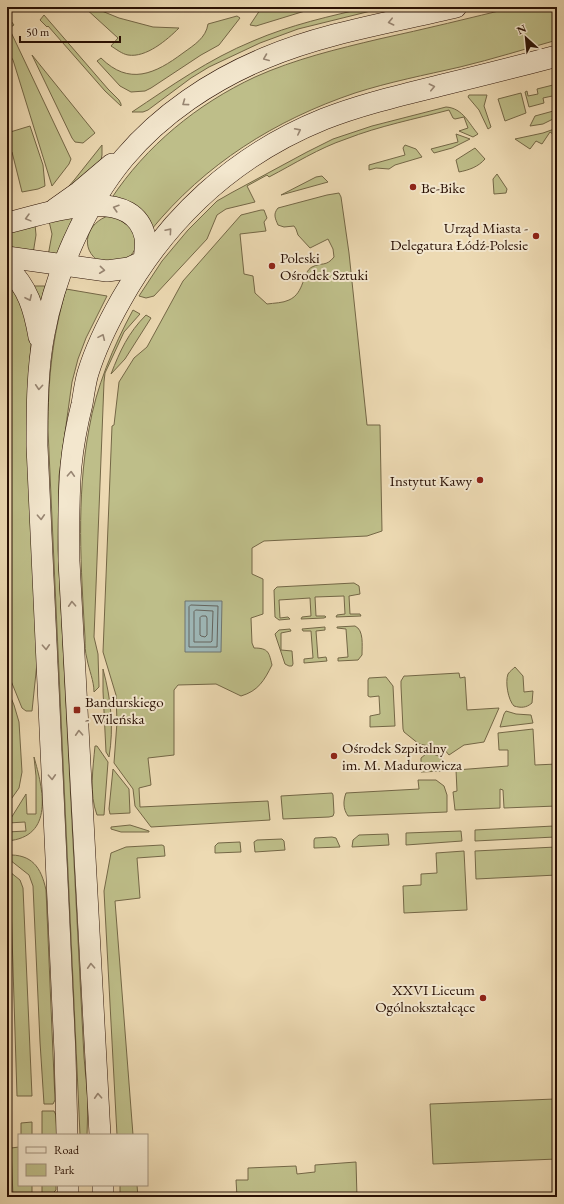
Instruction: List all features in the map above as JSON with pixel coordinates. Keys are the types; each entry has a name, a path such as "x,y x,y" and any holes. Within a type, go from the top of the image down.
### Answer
{"main road":[{"path":"67,1134 65,1053 37,446 37,413 41,348 47,318 64,265 78,232 93,205 124,158 144,136 183,104 217,81 251,64 298,46 336,35 456,7"},
{"path":"100,1134 70,561 69,508 73,446 88,374 98,348 112,316 144,261 174,224 205,193 247,161 282,139 342,112 389,98 557,56"},
{"path":"50,212 79,192 113,163 124,158"},
{"path":"7,223 50,212 93,205 111,206 130,213 144,235 144,261"},
{"path":"7,257 107,271 129,268 144,261"},
{"path":"7,267 21,282 32,304 41,348"},
{"path":"68,1186 68,1197"},
{"path":"103,1186 103,1197"}],"green space":[{"path":"84,7 92,7 119,18 153,27 179,28 162,43 149,51 142,54 128,55 121,53 111,46 118,38"},
{"path":"262,7 318,7 256,26 250,25"},
{"path":"370,7 387,7 298,29 260,43 209,67 191,78 148,110 143,112 132,112 161,92 237,48 267,35 325,17"},
{"path":"515,7 557,7 557,40 472,64 368,89 325,104 297,117 243,147 218,165 172,206 151,230 111,199 140,161 174,128 213,100 255,77 285,65 332,51"},
{"path":"44,15 119,100 121,106 105,91 48,26 47,27 40,20"},
{"path":"7,16 14,25 9,28 71,159 69,164 52,186 13,60 7,51"},
{"path":"237,16 240,18 219,45 145,91 131,92 120,86 97,61 101,58 111,67 122,72 132,74 142,74 152,71 162,67 195,44 205,33 208,24"},
{"path":"32,55 95,133 83,143 75,142 72,138"},
{"path":"557,84 557,95 543,98 544,103 529,107 525,92 527,91 528,96 538,94 537,89"},
{"path":"521,93 526,113 505,121 498,99"},
{"path":"469,95 487,95 484,106 491,127 488,129 479,110 468,97"},
{"path":"446,107 457,110 461,113 478,134 473,137 459,131 468,128 464,117 455,119 449,110 384,126 359,134 307,156 269,177 267,175 247,186 255,202 226,209 217,215 207,239 154,296 146,298 139,296 162,261 188,230 217,201 333,139 372,126"},
{"path":"557,110 557,117 543,124 530,126 535,116"},
{"path":"30,126 43,165 45,186 22,192 12,152 7,153 7,133"},
{"path":"557,128 557,137 550,132 542,144 536,141 530,149 515,139 543,133"},
{"path":"456,134 470,139 452,148 434,153 431,149 458,142"},
{"path":"102,145 101,160 58,199 75,179"},
{"path":"405,145 416,149 422,157 395,165 389,169 376,168 369,170 369,165 405,155 403,148"},
{"path":"475,148 485,159 473,168 459,172 456,160"},
{"path":"497,174 507,189 506,193 494,194 493,179"},
{"path":"322,176 328,182 281,195 316,177"},
{"path":"339,193 341,197 349,253 367,425 380,425 382,531 367,536 264,541 252,548 252,574 263,579 263,614 251,618 252,643 254,648 263,649 268,652 272,665 260,685 247,694 241,696 216,684 178,685 174,690 174,755 148,758 151,785 139,788 140,807 268,801 270,820 151,827 135,806 133,789 114,763 117,722 116,695 103,652 112,426 114,425 119,382 134,358 147,347 183,281 241,215 264,210 267,218 264,222 266,231 240,234 244,274 253,276 255,293 267,304 284,302 294,297 301,288 306,273 312,267 329,262 334,257 333,249 328,239 310,248 298,235 294,226 284,227 278,225 275,218 275,212 278,208"},
{"path":"74,215 56,257 48,256 52,234 49,221"},
{"path":"113,215 134,230 136,243 134,250 131,255 121,260 97,260 91,254 88,247 87,240 89,233 98,221"},
{"path":"35,224 36,235 33,254 7,250 7,231"},
{"path":"7,285 14,290 18,289 31,344 29,373 37,663 32,711 26,711 22,708 7,671"},
{"path":"32,286 45,286 40,305"},
{"path":"66,289 107,296 86,338 78,359 72,382 59,476 58,549 84,1057 88,1101 87,1134 80,1134 48,430 50,376 54,342"},
{"path":"133,310 140,314 124,332 105,373 104,382 94,637 98,654 99,687 94,692 85,651 81,560 82,481 89,429 96,398 112,353"},
{"path":"146,315 151,318 125,359 111,374 125,343"},
{"path":"354,583 359,586 360,594 349,596 350,614 360,614 361,616 336,617 337,615 345,614 344,596 315,597 316,616 326,617 324,618 301,619 302,617 311,616 310,598 279,600 280,618 288,617 290,619 279,620 275,617 274,590 277,587"},
{"path":"355,626 361,634 362,655 358,660 338,661 338,658 348,657 346,629 337,627"},
{"path":"325,627 325,630 316,631 318,658 326,657 327,661 304,663 304,659 313,658 311,631 303,631 302,629"},
{"path":"290,629 291,631 281,633 281,650 292,651 292,666 285,664 275,634 279,630"},
{"path":"515,667 523,676 524,692 533,691 532,703 526,707 514,706 509,695 507,677"},
{"path":"103,669 111,713 111,746 109,757 106,752"},
{"path":"459,673 460,678 465,677 467,710 499,708 484,742 464,745 449,755 444,749 419,744 404,732 401,681 404,676"},
{"path":"386,677 393,686 395,726 370,727 370,716 380,714 379,696 368,696 368,680 369,678"},
{"path":"7,693 9,693 14,705 19,722 22,772 19,788 7,805"},
{"path":"506,711 516,714 531,715 533,723 500,727"},
{"path":"533,729 535,765 557,764 557,806 504,808 503,790 500,789 500,808 455,810 453,792 457,791 456,770 508,766 508,750 499,750 498,733"},
{"path":"95,746 97,746 108,762 104,815 97,815 93,798 92,781"},
{"path":"426,754 434,754 440,757 443,763 444,771 421,772 421,758"},
{"path":"34,757 42,797 42,810 39,821 33,831 22,838 7,841 7,832 26,831 25,822 8,823 26,794 27,814 36,814 36,776"},
{"path":"113,769 129,789 130,813 110,814 109,809"},
{"path":"418,780 436,780 444,786 447,795 447,812 348,816 345,811 344,799 346,793 419,789"},
{"path":"332,793 333,816 283,819 281,796"},
{"path":"130,825 149,832 121,832 111,829 111,827"},
{"path":"554,826 555,837 475,841 475,830"},
{"path":"461,831 462,841 406,845 406,833"},
{"path":"388,834 389,845 352,847 353,840 359,835"},
{"path":"315,838 336,838 340,847 314,848"},
{"path":"282,839 284,841 285,850 255,852 254,842 257,840"},
{"path":"240,842 241,852 215,853 215,846 218,843"},
{"path":"162,845 164,846 165,856 137,858 140,898 115,901 133,1134 117,1134 104,891 111,853 126,847"},
{"path":"556,847 557,875 476,879 475,851"},
{"path":"464,851 467,910 404,913 403,886 421,885 421,874 437,873 436,853"},
{"path":"7,855 23,857 34,864 41,875 46,890 55,1100 53,1104 44,1104 33,886 29,875 10,860"},
{"path":"10,872 20,880 23,888 32,1096 17,1096"},
{"path":"555,1099 557,1159 433,1164 430,1104"},
{"path":"42,1111 54,1111 56,1115 57,1134 42,1134"},
{"path":"32,1122 32,1134 21,1134 21,1123"},
{"path":"18,1147 18,1186 32,1186 32,1193 14,1193 13,1197 11,1148"},
{"path":"356,1162 357,1197 237,1197 236,1180 248,1180 248,1168 296,1166 297,1174 315,1172 315,1165"},
{"path":"42,1186 56,1186 56,1190 53,1193 42,1193"},
{"path":"120,1186 137,1186 138,1197 120,1197"}],"water":[{"path":"185,601 222,601 221,652 185,652"}],"place":[{"name":"Be-Bike","path":"413,187"},
{"name":"Urząd Miasta - Delegatura Łódź-Polesie","path":"536,236"},
{"name":"Poleski Ośrodek Sztuki","path":"272,266"},
{"name":"Instytut Kawy","path":"480,480"},
{"name":"Bandurskiego - Wileńska","path":"77,710"},
{"name":"Ośrodek Szpitalny im. M. Madurowicza","path":"334,756"},
{"name":"XXVI Liceum Ogólnokształcące","path":"483,998"}]}
